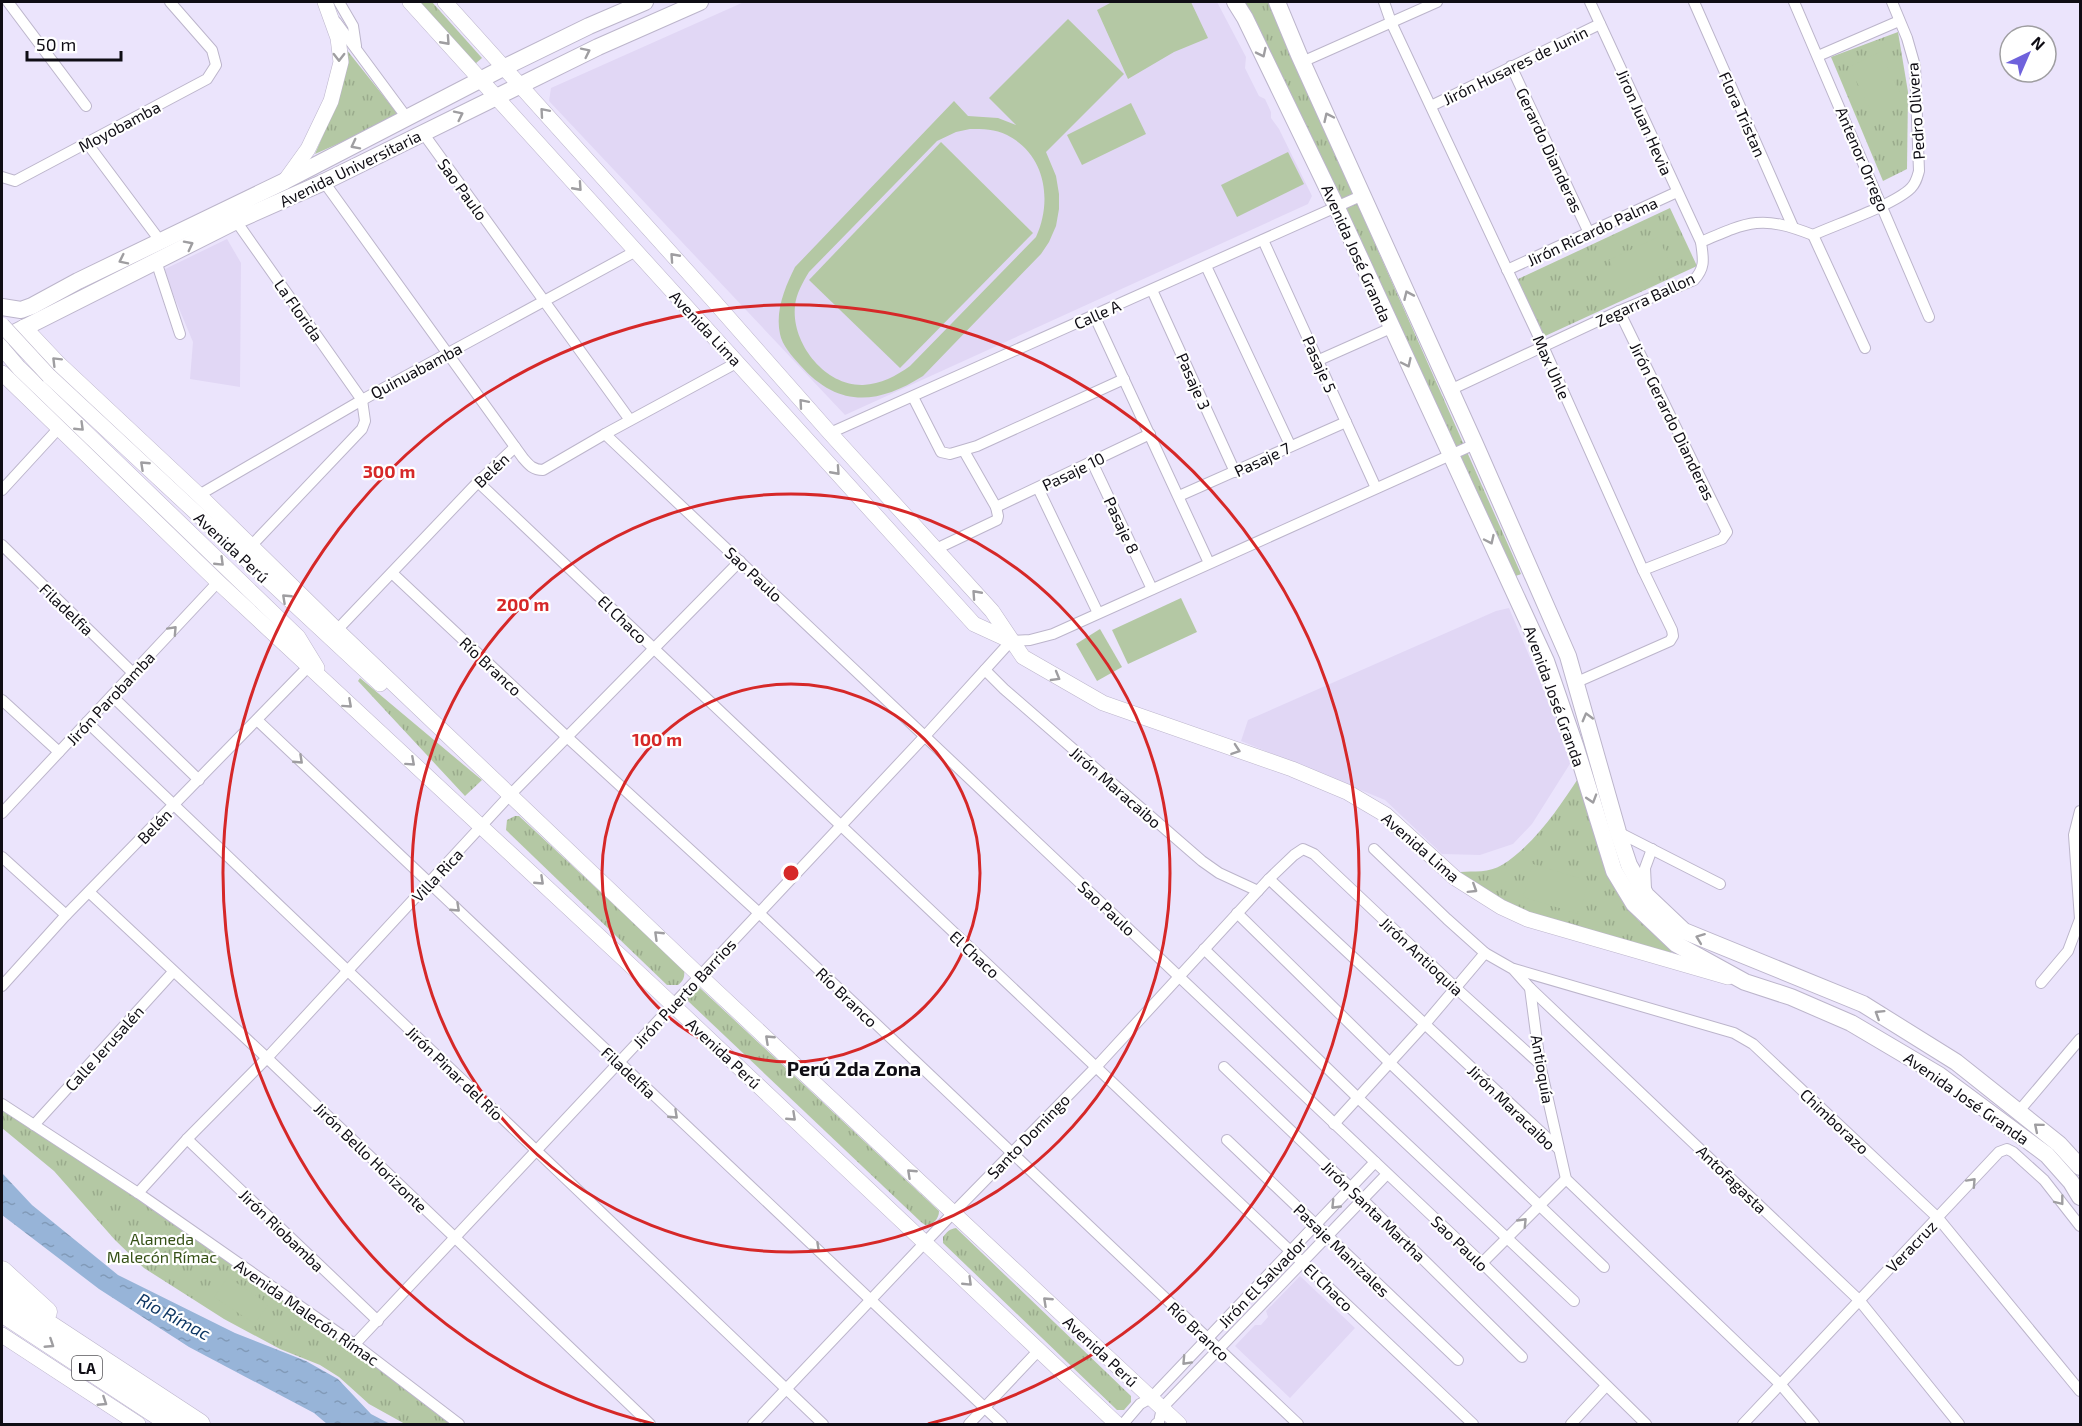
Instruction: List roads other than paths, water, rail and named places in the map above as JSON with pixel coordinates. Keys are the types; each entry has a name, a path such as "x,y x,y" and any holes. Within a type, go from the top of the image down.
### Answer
{"highway":[{"path":"2,1271 96,1357"},
{"name":"LA","path":"2,1294 200,1425"},
{"name":"LA","path":"2,1312 172,1425"}],"main road":[{"name":"Avenida Lima","path":"410,2 974,624 1011,641"},
{"name":"Avenida Universitaria","path":"4,306 21,310 32,306 285,181 589,26 645,2"},
{"name":"Avenida Universitaria","path":"2,339 236,221 324,182 598,47 700,2"},
{"name":"Avenida José Granda","path":"1235,2 1245,18 1337,208 1546,661 1614,871 1634,904 1676,944 1745,982 1791,997 1851,1023 1939,1075 2047,1155 2071,1182 2080,1197"},
{"name":"Avenida José Granda","path":"1277,2 1568,656 1618,832 1629,865 1646,895 1684,932 1863,1004 1956,1062 2059,1144 2080,1167"},
{"name":"Avenida Lima","path":"452,4 520,85 992,611 1023,657 1104,703 1292,769 1347,792 1386,815 1455,878 1501,907 1538,922 1745,982"},
{"path":"285,181 308,149 331,101 341,62 338,38 328,9"},
{"name":"Avenida Perú","path":"2,325 44,382 298,637 328,686"},
{"name":"Avenida Perú","path":"24,327 57,362 200,495 337,630 700,976 1179,1425"},
{"name":"Avenida Perú","path":"2,348 44,382 365,671 473,760"},
{"name":"Avenida Perú","path":"2,373 328,686 673,1005 1117,1425"},
{"path":"2,1335 138,1425"}],"street":[{"path":"8,2 86,106"},
{"name":"Moyobamba","path":"2,177 15,181 207,79 216,65 212,50 170,2"},
{"path":"339,2 353,26 357,50"},
{"name":"Max Uhle","path":"1384,2 1391,22 1543,345 1672,630 1673,636 1670,641 1577,682"},
{"path":"1302,62 1437,2"},
{"name":"Jiron Juan Hevia","path":"1590,2 1701,242"},
{"name":"Flora Tristan","path":"1694,2 1793,227"},
{"name":"Antenor Orrego","path":"1794,2 1929,317"},
{"name":"Pedro Olivera","path":"1882,205 1909,190 1916,182 1919,171 1915,66 1907,38 1892,2"},
{"path":"328,9 407,118"},
{"path":"1818,56 1899,21"},
{"name":"Jirón Husares de Junin","path":"1431,106 1600,24"},
{"name":"Gerardo Dianderas","path":"1511,66 1589,233"},
{"name":"Sao Paulo","path":"423,133 630,420"},
{"path":"87,143 161,242"},
{"path":"324,182 515,447"},
{"name":"Jirón Ricardo Palma","path":"1507,270 1677,192"},
{"name":"Calle A","path":"830,433 1363,195"},
{"path":"1813,235 1882,205"},
{"name":"La Florida","path":"236,221 362,400"},
{"path":"1701,242 1739,225 1763,221 1793,227 1813,235 1865,348"},
{"name":"Pasaje 5","path":"1263,240 1376,488"},
{"name":"Zegarra Ballon","path":"1450,390 1543,345 1694,280 1704,263 1701,242"},
{"name":"Quinuabamba","path":"200,495 362,400 636,252"},
{"path":"156,261 180,334"},
{"path":"1206,266 1290,445"},
{"name":"Pasaje 3","path":"1152,290 1235,472"},
{"name":"Jirón Gerardo Dianderas","path":"1619,311 1728,532 1722,540 1643,570"},
{"path":"1094,315 1209,563"},
{"path":"1319,360 1391,328"},
{"name":"Belén","path":"337,630 478,482 515,447 530,466 543,470 738,362"},
{"path":"913,396 941,452 950,454 964,451 1124,379"},
{"path":"251,546 362,429 365,421 362,400"},
{"name":"Pasaje 7","path":"1179,496 1346,422"},
{"path":"2,490 58,429"},
{"name":"Sao Paulo","path":"605,434 1482,1263 1646,1425"},
{"name":"Pasaje 10","path":"996,507 1150,434"},
{"path":"1011,641 1030,640 1053,634 1152,589 1185,578 1209,563 1475,444"},
{"path":"936,549 997,520 999,516 964,451"},
{"name":"Pasaje 8","path":"1092,462 1152,589"},
{"name":"El Chaco","path":"478,482 1473,1425"},
{"path":"1038,488 1098,613"},
{"name":"Filadelfia","path":"2,545 133,673"},
{"name":"Villa Rica","path":"138,1193 186,1139 267,1058 430,884 510,795 740,561"},
{"name":"Río Branco","path":"392,573 758,912 1298,1425"},
{"name":"Jirón Parobamba","path":"2,813 218,582"},
{"name":"Jirón Puerto Barrios","path":"356,1344 925,736 1011,641"},
{"name":"Belén","path":"2,986 66,915 308,667"},
{"name":"Jirón Maracaibo","path":"985,670 1202,861 1219,873 1258,891"},
{"path":"112,696 199,780"},
{"path":"2,700 59,752"},
{"name":"Filadelfia","path":"257,720 1002,1425"},
{"name":"Jirón Pinar del Río","path":"87,722 823,1425"},
{"path":"2041,983 2068,951 2080,919 2074,835 2080,811"},
{"path":"1618,832 1720,884"},
{"name":"Santo Domingo","path":"753,1425 953,1213 1096,1067 1269,879 1294,855 1304,849"},
{"name":"Jirón Antioquia","path":"1304,849 1314,854 1540,1064"},
{"name":"Antofagasta","path":"1374,849 1485,953 1513,969 1530,988 1859,1300 1959,1425"},
{"path":"1646,895 1644,874 1652,849"},
{"path":"2,857 66,915"},
{"name":"Jirón Maracaibo","path":"1269,879 1559,1149 1566,1179"},
{"name":"Jirón Bello Horizonte","path":"89,892 267,1058 650,1425"},
{"path":"1237,913 1604,1267"},
{"path":"1204,949 1358,1098 1574,1301"},
{"path":"1334,1124 1457,988 1485,953"},
{"name":"Chimborazo","path":"1513,969 1734,1033 1744,1038 1938,1218 2080,1391"},
{"name":"Calle Jerusalén","path":"34,1125 173,972"},
{"name":"Antioquía","path":"1530,988 1540,1064 1559,1149"},
{"path":"2019,1111 2080,1039"},
{"name":"Jirón Santa Martha","path":"1224,1067 1351,1188 1522,1357"},
{"name":"Avenida Malecón Rímac","path":"2,1104 138,1193 356,1344 459,1425"},
{"name":"Jirón Riobamba","path":"186,1139 378,1321"},
{"name":"Pasaje Manizales","path":"1227,1140 1458,1360"},
{"name":"Veracruz","path":"1743,1425 1999,1152 2007,1149 2013,1152 2044,1180 2080,1226"},
{"name":"Jirón El Salvador","path":"1156,1425 1159,1422 1156,1403 1207,1339 1375,1162"},
{"name":"Jirón El Salvador","path":"1123,1425 1140,1404 1156,1403 1217,1348 1387,1174"},
{"path":"1482,1263 1566,1179 1781,1385 1814,1425"},
{"path":"969,1425 1039,1350"},
{"path":"1571,1425 1606,1386"}],"water":[{"name":"Río Rímac","path":"2,1173 32,1205 118,1275 235,1333 306,1361 338,1379 371,1414 390,1424 327,1424 314,1413 189,1347 99,1289 2,1215"}],"district":[{"name":"Perú 2da Zona","path":"854,1068"}],"park label":[{"name":"Alameda Malecón Rímac","path":"162,1247"}]}
